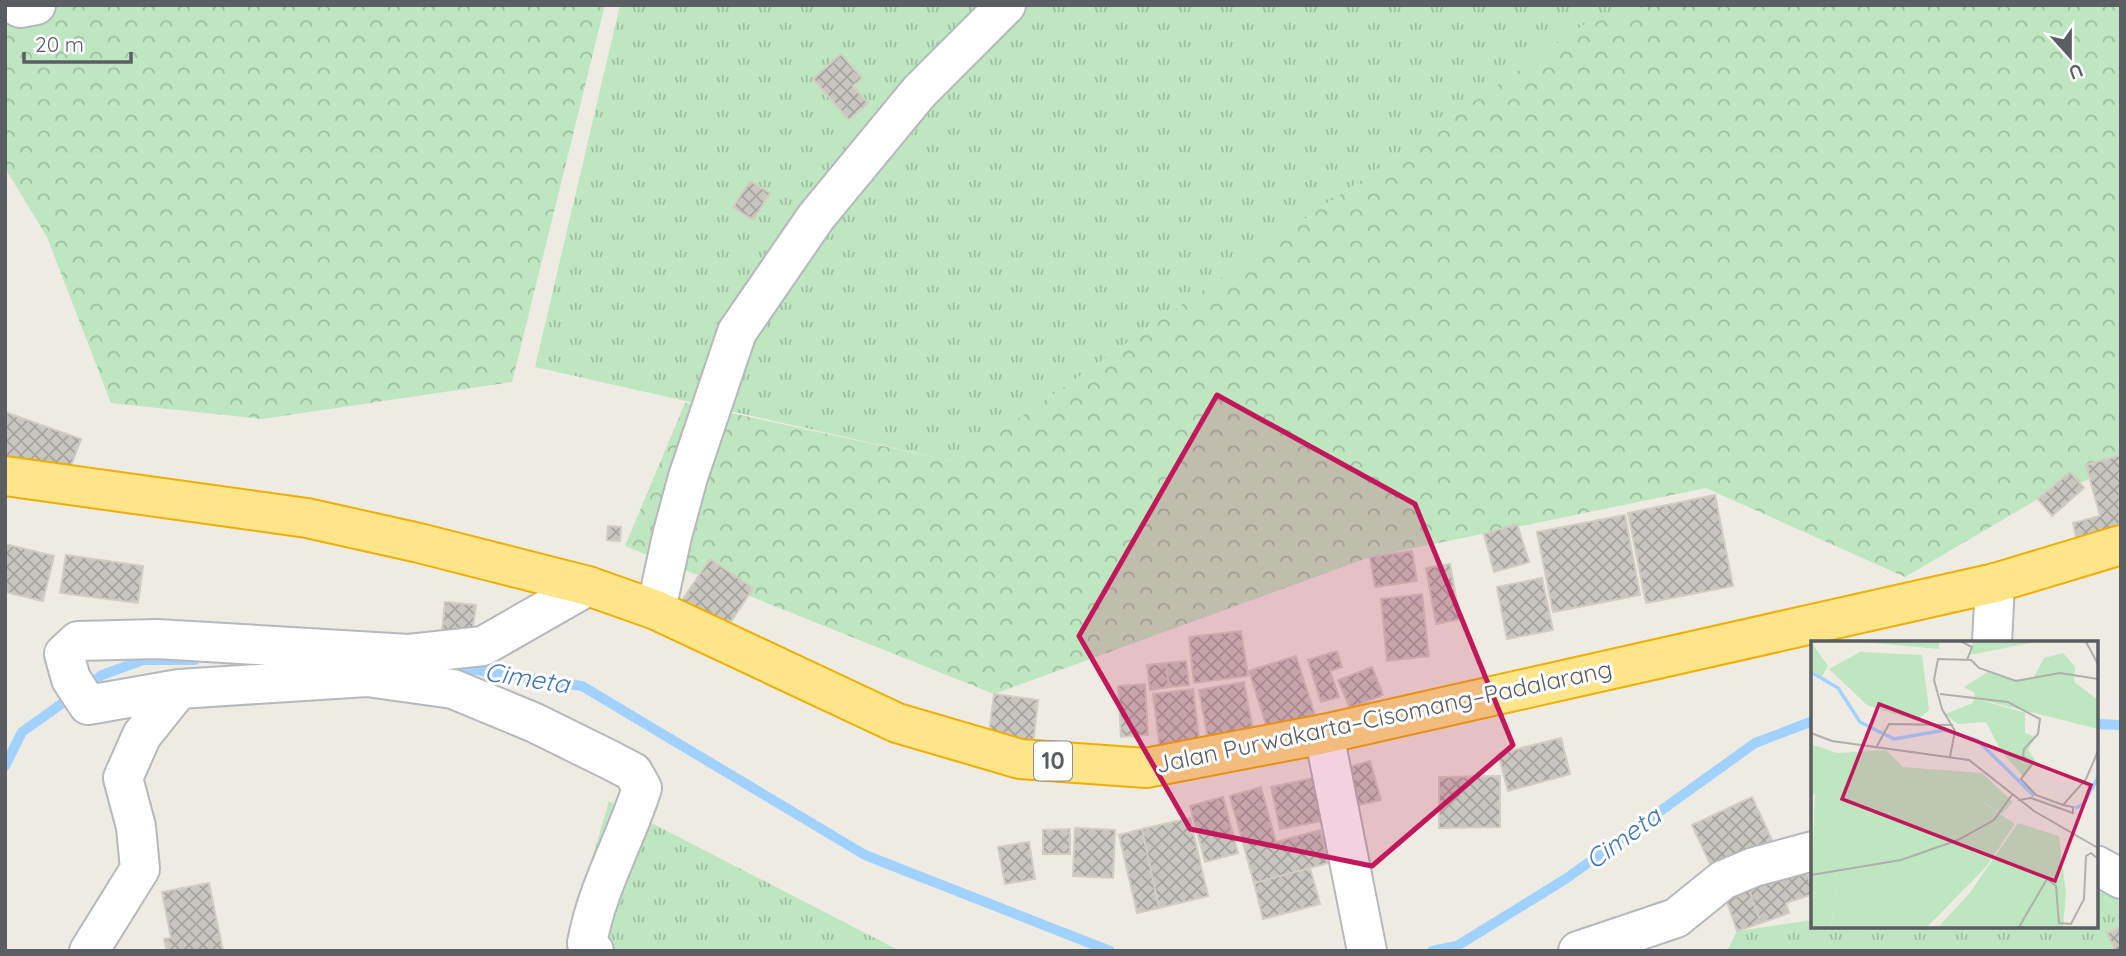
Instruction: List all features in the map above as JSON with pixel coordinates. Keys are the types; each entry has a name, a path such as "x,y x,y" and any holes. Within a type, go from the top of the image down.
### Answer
{"highway":[{"name":"Jalan Purwakarta–Cisomang–Padalarang","path":"5,476 307,517 588,586 656,610 897,723 1020,758 1146,768 1324,734 1995,583 2121,545"}],"street":[{"path":"15,5 20,8 36,5"},
{"path":"656,610 682,501 737,332 816,217 919,92 1006,5"},
{"path":"1992,641 1995,583"},
{"path":"588,586 483,646 409,654 157,639 78,641 64,654 80,692 179,689 367,677 453,689 535,723 633,772 642,788 631,821 597,898 587,943 594,951"},
{"path":"89,951 140,869 136,827 123,778 142,734 179,689"},
{"path":"1324,734 1364,934"},
{"path":"1578,951 1676,918 1723,880 1754,867 1811,852"},
{"path":"2098,866 2121,879"}],"highlighted area":[{"path":"1217,395 1415,504 1513,745 1372,866 1190,829 1079,636"}],"green space":[{"path":"5,5 605,5 512,382 262,419 111,403 47,237 5,168"},
{"path":"620,5 1651,5 1584,25 956,462 535,367"},
{"path":"1651,5 2121,5 2121,467 2038,499 1905,577 1706,488 1370,557 994,694 625,546 685,403 956,462 1584,25"},
{"path":"609,801 900,951 565,951"},
{"path":"2098,892 2121,894 2121,951 1727,951 1737,931 1811,920 1811,928 2098,928"}],"building":[{"path":"841,54 862,78 853,86 868,103 849,120 813,79"},
{"path":"750,181 770,193 753,220 733,207"},
{"path":"5,412 81,439 65,482 5,461"},
{"path":"2121,455 2121,534 2078,545 2073,523 2100,516 2086,465"},
{"path":"2070,472 2084,488 2052,516 2038,499"},
{"path":"1715,495 1733,586 1646,603 1628,513"},
{"path":"1625,515 1640,595 1553,612 1537,532"},
{"path":"1517,524 1529,562 1494,572 1484,534"},
{"path":"608,526 621,527 620,541 607,540"},
{"path":"5,544 54,556 43,601 5,592"},
{"path":"1412,551 1417,581 1375,587 1370,557"},
{"path":"66,555 143,566 138,603 60,593"},
{"path":"710,559 753,588 724,632 681,602"},
{"path":"1450,564 1460,619 1436,624 1426,568"},
{"path":"1542,578 1553,630 1507,639 1497,587"},
{"path":"1422,594 1429,656 1387,661 1381,599"},
{"path":"445,602 476,605 472,634 442,631"},
{"path":"1241,631 1248,676 1194,683 1189,637"},
{"path":"1337,651 1342,667 1330,671 1339,697 1321,702 1308,660"},
{"path":"1296,656 1315,715 1268,731 1249,671"},
{"path":"1186,661 1189,685 1169,687 1166,663"},
{"path":"1166,663 1169,687 1150,690 1147,665"},
{"path":"1372,667 1383,695 1350,708 1338,680"},
{"path":"1244,682 1255,741 1210,750 1199,690"},
{"path":"1145,684 1148,735 1121,737 1118,686"},
{"path":"1193,689 1200,746 1160,751 1153,694"},
{"path":"994,694 1038,700 1033,746 988,741"},
{"path":"1561,738 1570,774 1508,791 1498,754"},
{"path":"1370,761 1381,800 1355,806 1345,768"},
{"path":"1500,776 1500,827 1439,828 1439,777"},
{"path":"1318,777 1327,820 1280,829 1271,787"},
{"path":"1261,787 1276,842 1320,830 1328,863 1254,883 1230,796"},
{"path":"1223,797 1238,853 1205,862 1190,806"},
{"path":"1752,797 1772,840 1712,868 1692,825"},
{"path":"1190,818 1208,896 1159,908 1142,829"},
{"path":"1075,828 1115,830 1113,878 1073,876"},
{"path":"1070,829 1070,854 1043,854 1043,830"},
{"path":"1142,829 1159,908 1137,913 1119,835"},
{"path":"1029,842 1035,879 1005,884 998,847"},
{"path":"1310,868 1320,904 1263,919 1254,883"},
{"path":"1778,871 1781,880 1807,872 1811,895 1786,903 1789,913 1761,923 1746,882"},
{"path":"1746,882 1761,923 1737,931 1723,890"},
{"path":"209,883 223,951 167,951 164,939 171,938 162,892"},
{"path":"2121,927 2121,951 2115,951 2107,933"}],"waterway":[{"name":"Cimeta","path":"5,766 22,732 102,675 143,660 195,660"},
{"name":"Cimeta","path":"449,666 582,686 865,855 1110,951"},
{"name":"Cimeta","path":"1432,951 1457,946 1567,878 1755,743 1811,722"},
{"name":"Cimeta","path":"2098,724 2121,725"}]}
